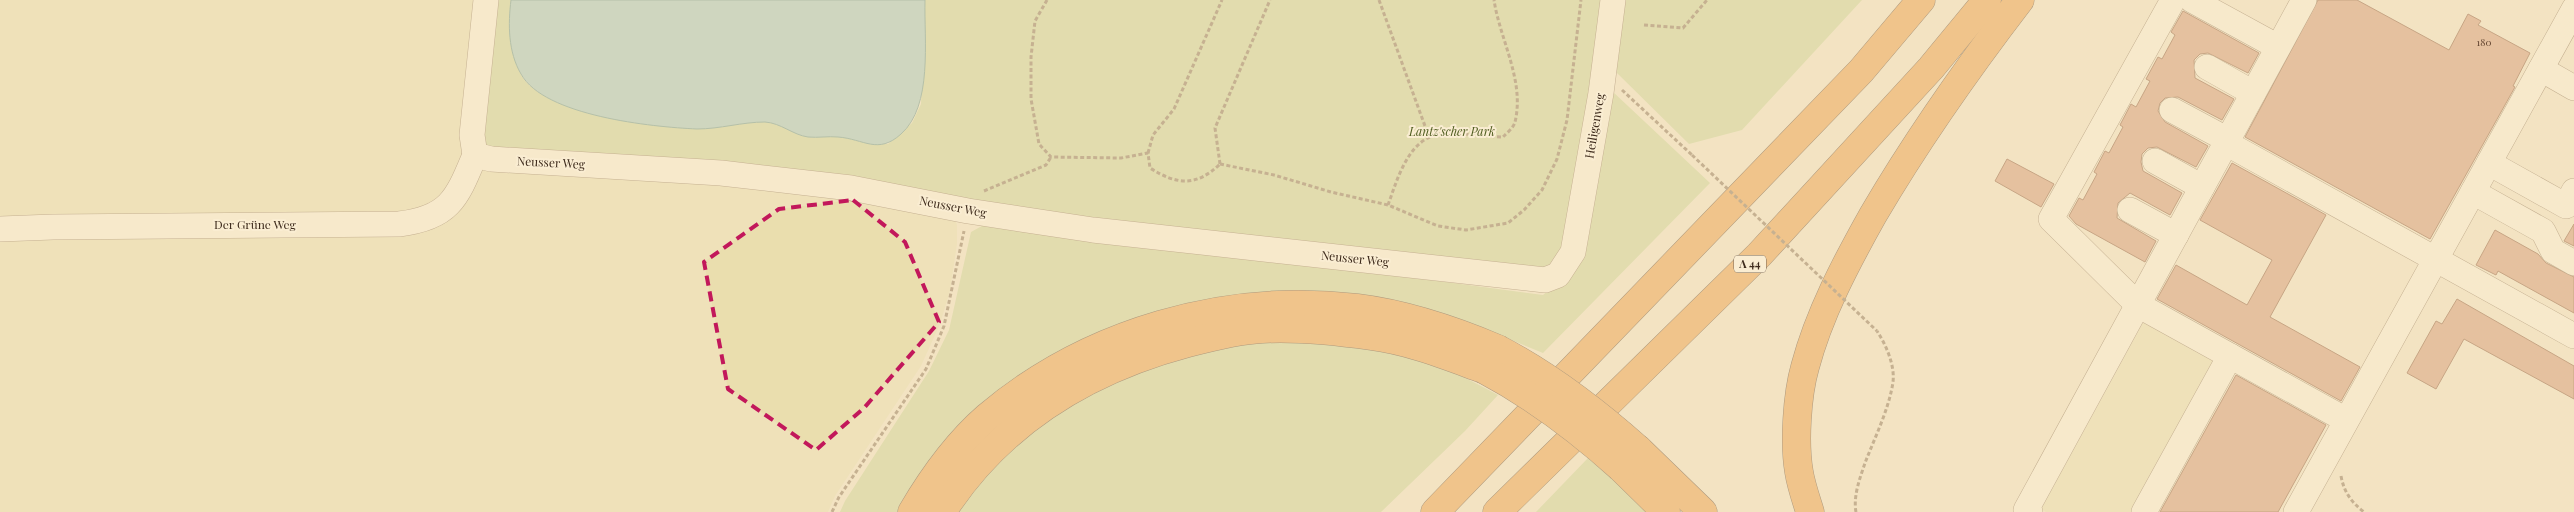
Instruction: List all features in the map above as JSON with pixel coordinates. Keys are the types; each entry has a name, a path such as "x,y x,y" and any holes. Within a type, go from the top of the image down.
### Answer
{"highway":[{"path":"1435,512 1861,72 1921,0"},
{"name":"A 44","path":"1497,512 1759,255 1931,68 1987,0"},
{"path":"1810,512 1798,472 1797,420 1804,368 1823,314 1853,250 1899,170 1960,78 2020,0"},
{"path":"912,512 924,492 955,451 986,418 1026,389 1081,356 1148,328 1204,313 1258,307 1309,306 1357,308 1448,328 1491,359"},
{"path":"942,512 959,485 992,448 1020,423 1098,375 1150,353 1206,339 1261,329 1322,330 1373,336 1430,350 1531,366 1579,399 1630,458 1666,512"},
{"path":"1630,458 1703,512"}],"lane":[{"path":"475,155 472,135 486,0"},
{"name":"Heiligenweg","path":"1573,252 1604,73 1613,0"},
{"path":"2173,0 2051,219 2138,305 2346,420"},
{"path":"2192,0 2278,47"},
{"path":"2030,512 2026,510 2304,0"},
{"path":"2296,512 2574,9"},
{"path":"2207,67 2253,93"},
{"path":"2541,69 2574,88"},
{"path":"2172,110 2574,336"},
{"name":"Neusser Weg","path":"475,155 491,159 721,172 852,188 968,211 1093,230 1544,280 1558,275 1573,252"},
{"name":"Der Grüne Weg","path":"0,229 399,224 421,222 439,213 456,196 475,155"},
{"path":"2156,161 2202,187"},
{"path":"2489,163 2566,206 2574,191"},
{"path":"2473,192 2543,232 2553,251 2574,263"},
{"path":"2130,210 2176,235"},
{"path":"2144,512 2230,356"}],"path":[{"path":"1047,0 1035,21 1031,57 1031,100 1039,144 1051,157 1121,158 1148,153"},
{"path":"1220,164 1209,174 1194,181 1180,181 1166,178 1150,168 1148,153 1154,134 1174,109 1222,0"},
{"path":"1220,164 1215,128 1270,0"},
{"path":"1380,0 1429,137"},
{"path":"1388,205 1400,172 1415,148 1429,137 1443,134 1503,137 1515,124 1517,96 1511,58 1497,21 1494,0"},
{"path":"1220,164 1274,175 1331,192 1388,205 1438,226 1466,230 1508,223 1524,210 1542,190 1557,159 1567,120 1581,0"},
{"path":"1644,26 1683,28 1707,0"},
{"path":"1604,73 1877,331 1888,349 1893,381 1882,419 1860,478 1855,506 1856,512"},
{"path":"832,512 839,497 926,369 944,326 968,211 985,191 1046,165 1051,157"},
{"path":"2340,471 2342,485 2351,503 2364,512"}],"highlighted area":[{"path":"853,200 905,242 939,322 864,408 816,450 728,389 704,262 779,209"}],"shaded area":[{"path":"0,0 484,0 471,135 438,212 0,228"},
{"path":"491,161 952,209 957,225 957,244 950,291 940,324 921,366 835,496 828,512 0,512 0,232 399,225 464,183"},
{"path":"2145,319 2217,358 2132,512 2046,512 2041,509"}],"green space":[{"name":"Lantz'scher Park","path":"488,0 511,0 513,38 521,75 533,89 552,100 576,109 629,122 679,127 706,128 766,122 809,137 836,136 888,144 912,123 921,104 925,0 1607,0 1561,261 1555,273 483,151"},
{"path":"1622,0 1862,0 1742,130 1689,144 1616,72"},
{"path":"1612,91 1710,183 1543,353 1467,322 1388,304 1079,345 900,512 840,512 845,501 929,371 949,330 971,232 991,221 1543,295 1578,264"},
{"path":"1265,341 1352,344 1396,351 1441,367 1498,395 1465,431 1381,512 956,512 975,482 1037,425 1123,376 1212,350"},
{"path":"1588,458 1650,512 1536,512"}],"water":[{"path":"511,0 925,0 925,72 918,107 911,122 901,134 885,144 878,145 847,138 808,137 776,124 765,122 697,129 628,122 601,116 552,100 533,88 521,74 511,47 509,19"}],"building":[{"path":"2318,0 2357,0 2449,50 2468,14 2481,21 2478,25 2530,53 2513,86 2515,87 2430,239 2245,137"},
{"path":"2183,11 2259,53 2248,73 2208,53 2200,54 2194,60 2195,78 2234,99 2222,120 2178,97 2165,98 2160,103 2158,111 2165,122 2208,146 2196,167 2157,147 2148,148 2142,154 2143,171 2182,193 2170,215 2130,193 2118,203 2117,218 2156,241 2145,262 2076,224 2069,216 2079,198 2083,200 2097,174 2094,172 2105,151 2109,153 2123,127 2120,125 2131,104 2136,107 2150,81 2146,79 2158,57 2162,59 2175,35 2171,32"},
{"path":"2007,159 2054,184 2041,207 1995,181"},
{"path":"2232,163 2326,215 2270,317 2360,367 2341,401 2157,299 2176,265 2247,305 2272,260 2200,220"},
{"path":"2574,224 2574,246 2564,241"},
{"path":"2495,230 2538,254 2546,263 2574,277 2574,313 2498,271 2496,275 2476,265"},
{"path":"2457,299 2574,366 2574,399 2464,339 2436,389 2407,373 2436,321 2442,324"},
{"path":"2236,375 2326,425 2278,512 2160,512"}]}
